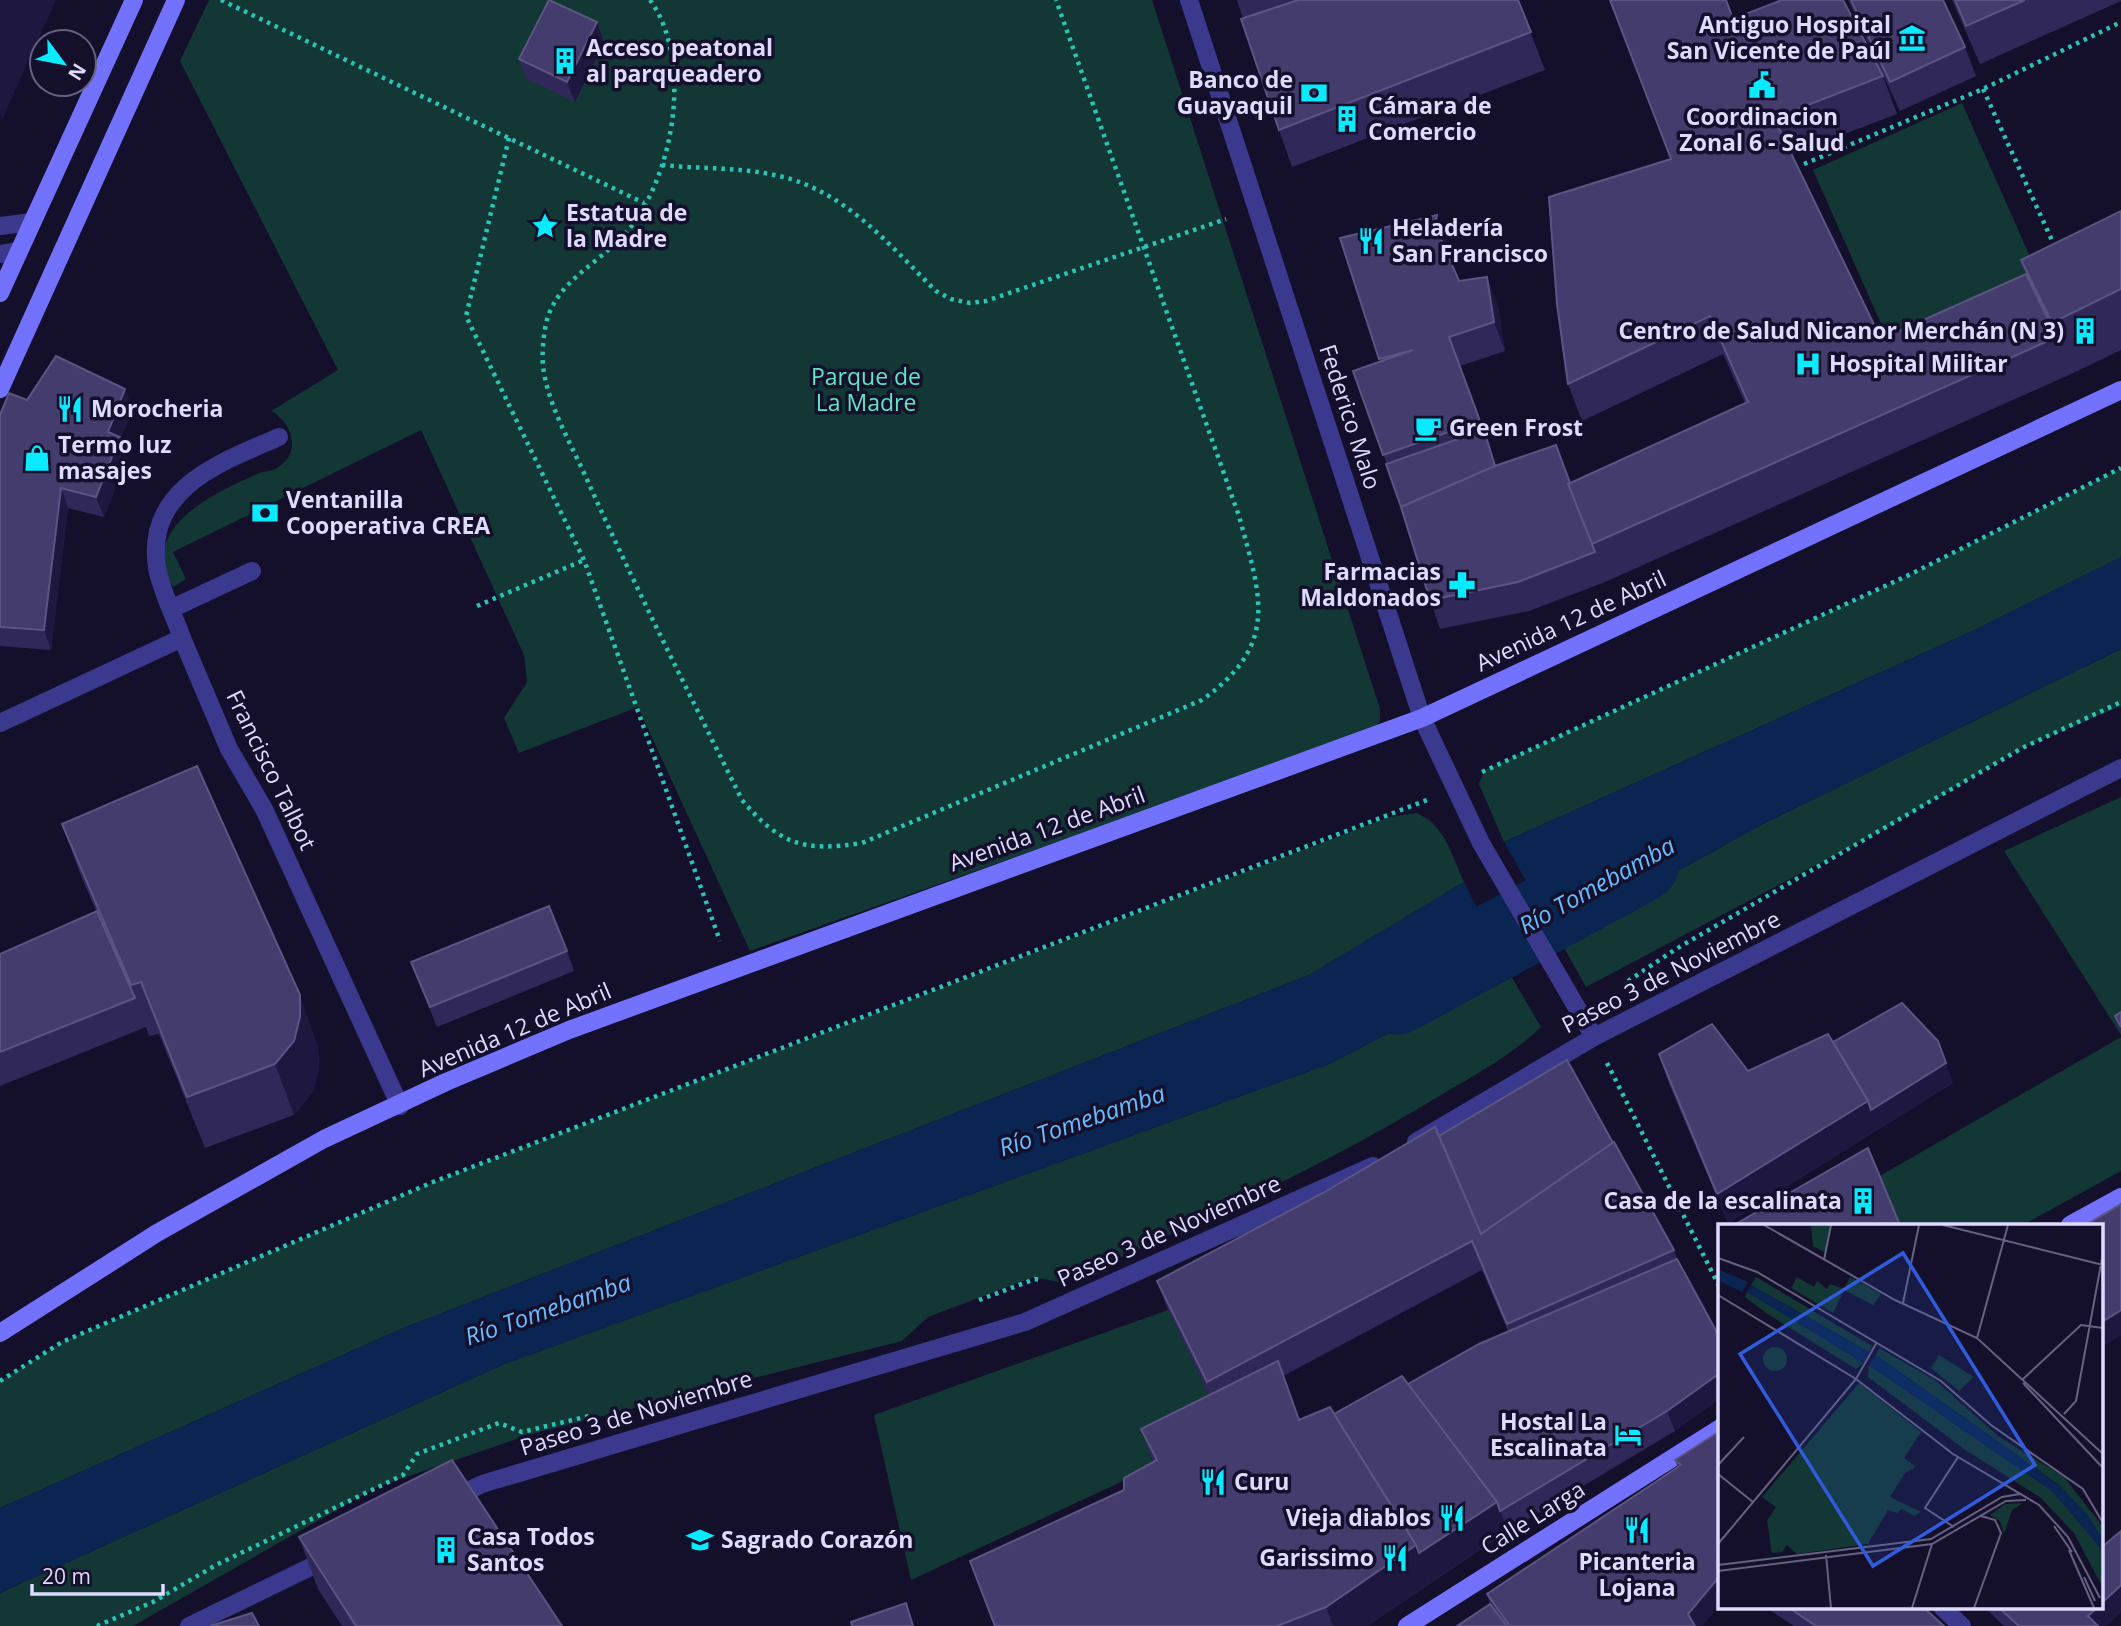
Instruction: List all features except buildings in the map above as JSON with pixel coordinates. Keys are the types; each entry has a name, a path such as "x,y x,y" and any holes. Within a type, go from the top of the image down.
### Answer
{"main road":[{"path":"0,293 134,0"},
{"path":"0,388 176,0"},
{"name":"Avenida 12 de Abril","path":"0,1333 157,1233 324,1139 400,1106 446,1082 569,1030 1422,718 2121,390"},
{"path":"2072,1224 2121,1197"},
{"name":"Calle Larga","path":"1407,1626 1718,1429"}],"street":[{"name":"Federico Malo","path":"1189,0 1422,718 1481,843 1594,1037"},
{"path":"0,226 32,222"},
{"path":"0,254 18,251"},
{"name":"Francisco Talbot","path":"279,437 213,466 194,478 168,509 159,535 157,563 182,638 229,748 264,809 400,1106"},
{"path":"171,609 252,571"},
{"path":"0,723 182,638"},
{"name":"Paseo 3 de Noviembre","path":"433,1508 482,1484 1025,1322 1390,1158 1594,1037 2121,768"},
{"path":"189,1626 346,1550"},
{"path":"1943,1608 1962,1626"}],"path":[{"path":"221,0 644,203"},
{"path":"650,0 670,42 675,109 662,165 644,203 623,237 561,290 545,326 543,365 553,403 617,546 742,800 764,826 794,843 828,849 862,843 1202,700 1230,680 1250,651 1260,618 1257,583 1239,516 1056,0"},
{"path":"1804,164 1983,89 2121,22"},
{"path":"1983,89 2059,255"},
{"path":"509,138 466,316 584,560 731,971"},
{"path":"662,165 778,175 821,190 858,215 936,291 951,299 970,303 1017,293 1257,208"},
{"path":"0,1381 62,1342 433,1182 1390,817 1497,763 1911,575 2121,468"},
{"path":"477,607 584,560"},
{"path":"1580,1013 1676,949 2022,748 2121,702"},
{"path":"1594,1037 1718,1284"},
{"path":"975,1301 1035,1279 1044,1281"},
{"path":"97,1626 153,1602 216,1565 402,1475 417,1454 499,1423 523,1432 603,1412"}],"green space":[{"name":"Parque de La Madre","path":"209,0 1152,0 1380,709 1380,721 1373,730 750,951 638,707 519,753 504,718 527,682 524,655 421,430 173,552 186,579 173,587 164,566 165,548 172,531 185,516 220,492 259,473 275,469 285,462 290,454 292,438 285,423 271,411 338,370 180,61"},
{"path":"1962,103 2043,286 1894,353 1813,170"},
{"path":"2121,468 2121,557 1968,633 1504,842 1479,784 1485,770 1911,574"},
{"path":"2121,649 2121,706 2022,748 1888,827 1586,987 1558,937 1763,824"},
{"path":"2121,797 2121,1035 2004,851"},
{"path":"1416,813 1434,824 1440,832 1464,882 1309,975 401,1329 0,1508 0,1381 62,1342 433,1182 1389,817"},
{"path":"1508,971 1541,1027 1502,1058 1341,1152 1204,1220 1063,1283 1034,1277 928,1317 902,1341 531,1434 377,1487 133,1626 0,1626 0,1593 502,1365 1329,1064"},
{"path":"2121,1037 2121,1171 2025,1224 1898,1224 1878,1177"},
{"path":"1168,1310 1217,1411 1155,1466 911,1580 874,1415"}],"water":[{"path":"2121,557 2121,649 1763,824 1558,937 1504,842 1968,633"},
{"path":"1464,882 1508,971 1329,1064 502,1365 0,1593 0,1508 401,1329 1309,975"}],"waterway":[{"name":"Río Tomebamba","path":"1397,995 1640,863"}],"place":[{"name":"Antiguo Hospital San Vicente de Paúl","path":"1912,38"},
{"name":"Acceso peatonal al parqueadero","path":"565,61"},
{"name":"Coordinacion Zonal 6 - Salud","path":"1762,85"},
{"name":"Banco de Guayaquil","path":"1314,93"},
{"name":"Cámara de Comercio","path":"1347,119"},
{"name":"Estatua de la Madre","path":"545,226"},
{"name":"Heladería San Francisco","path":"1371,241"},
{"name":"Centro de Salud Nicanor Merchán (N 3)","path":"2085,331"},
{"name":"Hospital Militar","path":"1808,364"},
{"name":"Morocheria","path":"70,409"},
{"name":"Green Frost","path":"1428,428"},
{"name":"Termo luz masajes","path":"37,458"},
{"name":"Ventanilla Cooperativa CREA","path":"265,513"},
{"name":"Farmacias Maldonados","path":"1462,585"},
{"name":"Casa de la escalinata","path":"1863,1201"},
{"name":"Hostal La Escalinata","path":"1628,1435"},
{"name":"Curu","path":"1213,1482"},
{"name":"Vieja diablos","path":"1452,1518"},
{"name":"Picanteria Lojana","path":"1637,1530"},
{"name":"Sagrado Corazón","path":"700,1540"},
{"name":"Casa Todos Santos","path":"446,1550"},
{"name":"Garissimo","path":"1395,1558"}]}
